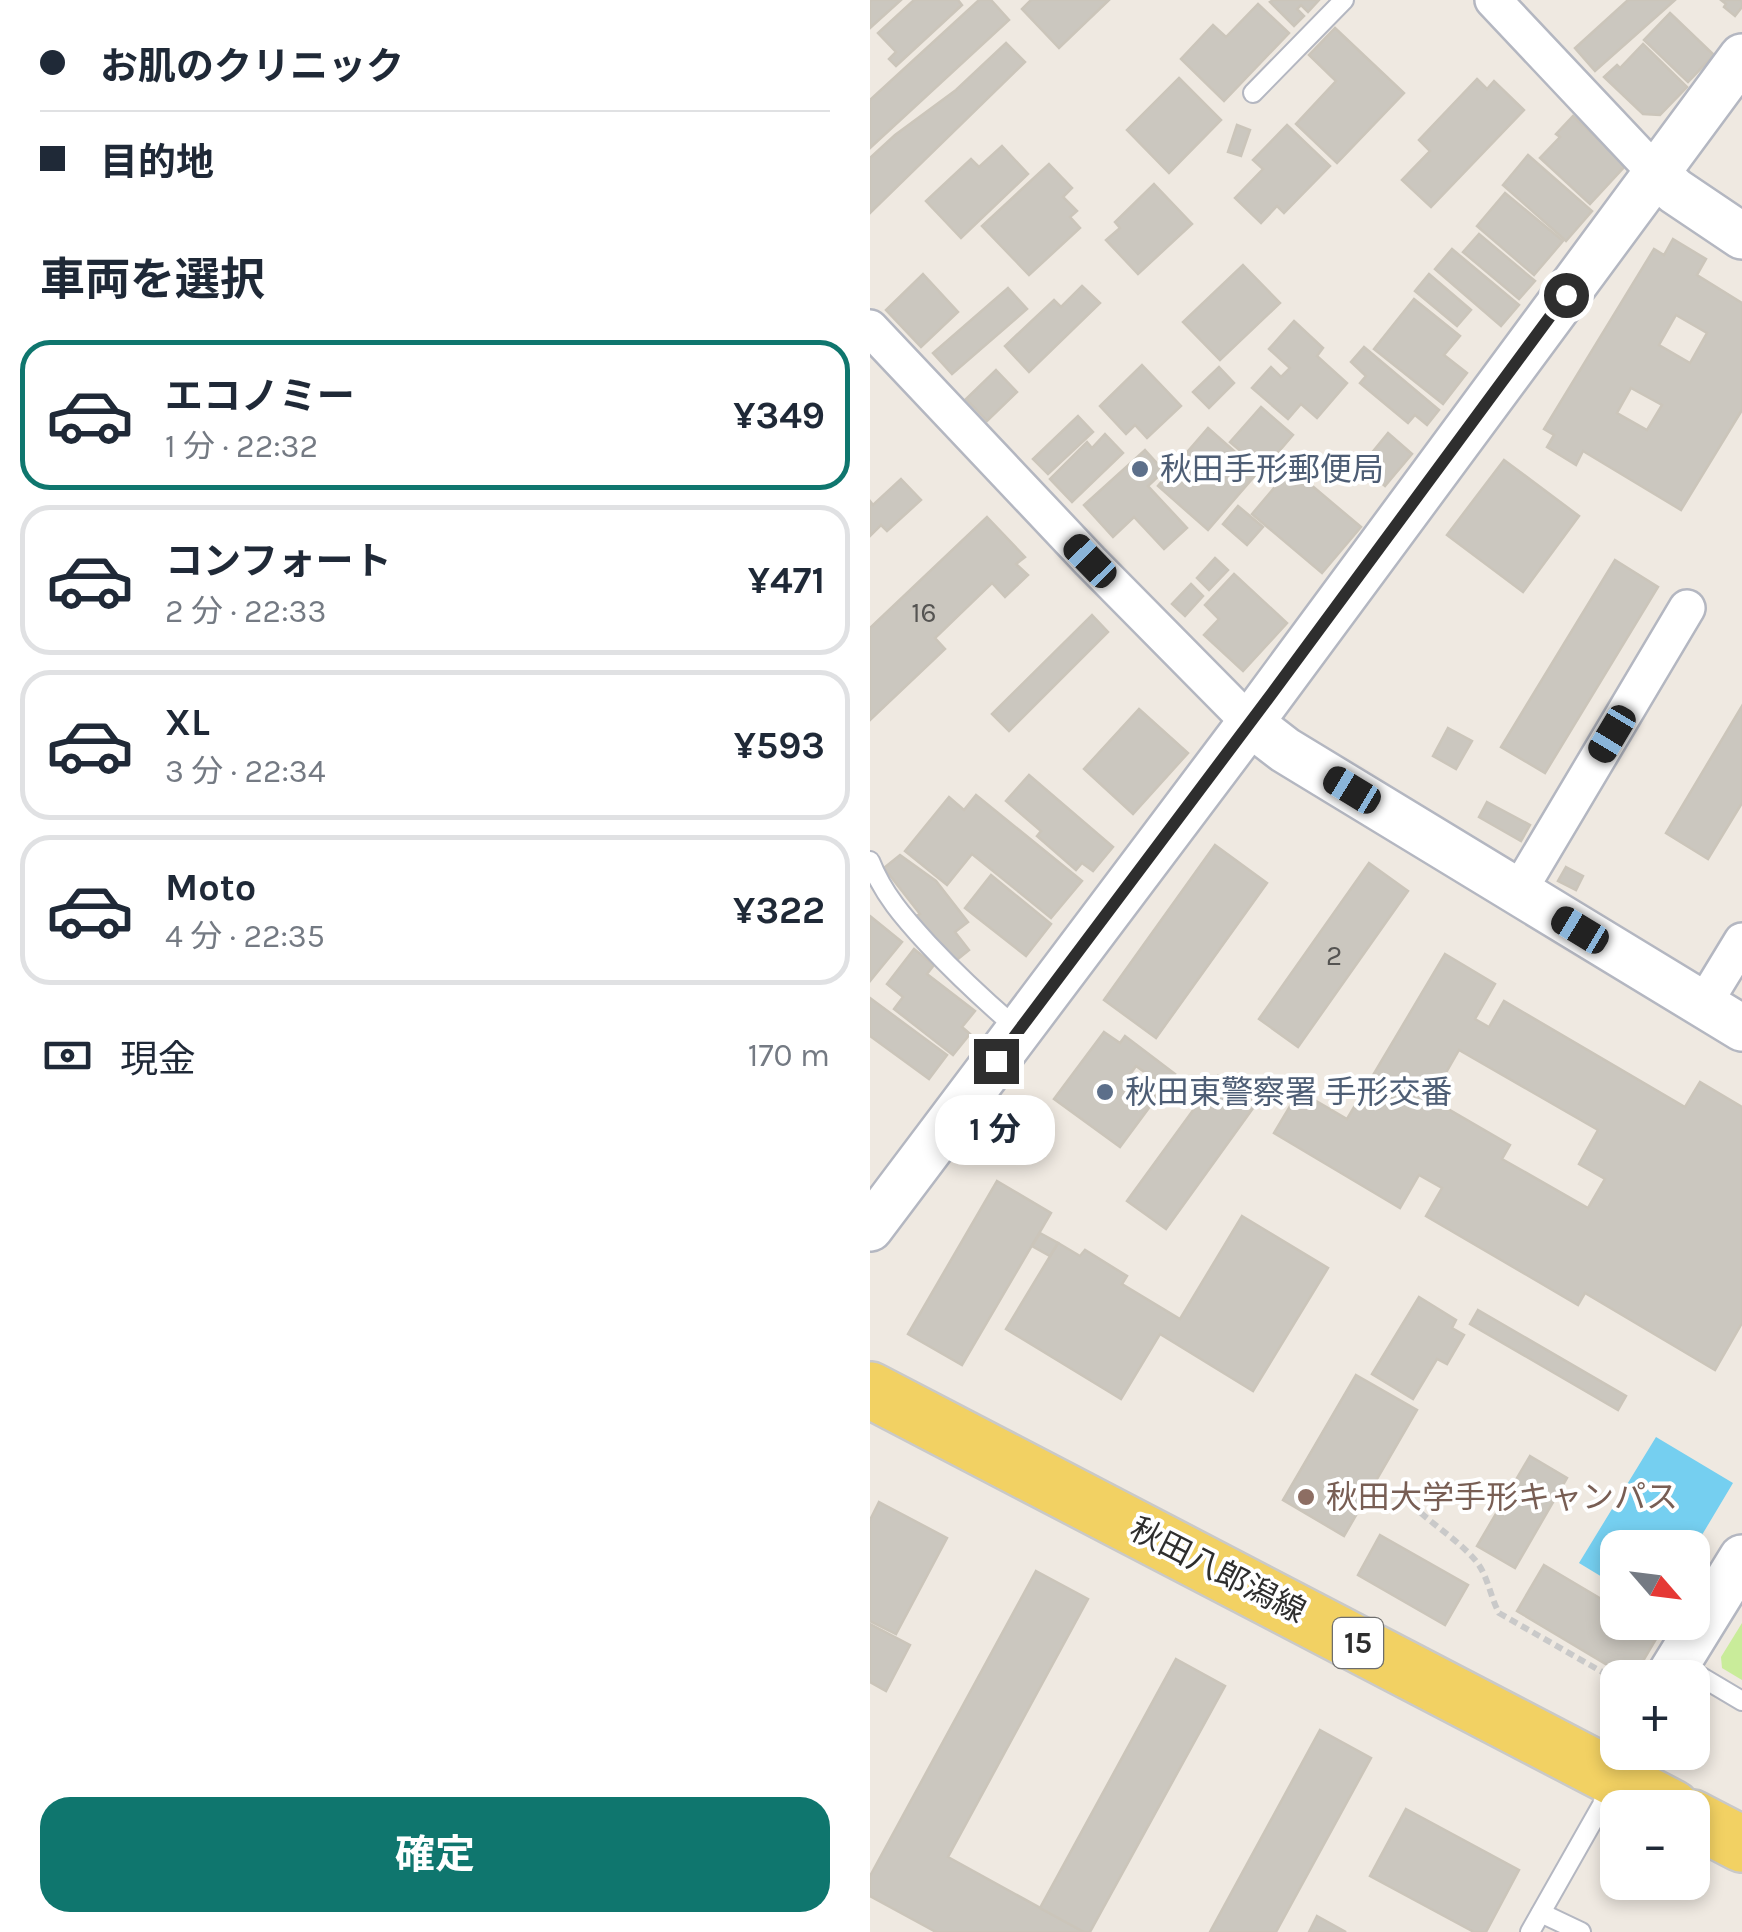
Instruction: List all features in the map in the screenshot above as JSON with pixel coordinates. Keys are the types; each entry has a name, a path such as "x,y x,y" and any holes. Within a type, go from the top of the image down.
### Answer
{"main road":[{"name":"秋田八郎潟線","path":"870,1390 1600,1756"},
{"name":"秋田八郎潟線","path":"1624,1770 1649,1790"},
{"path":"1710,1827 1742,1844"}],"street":[{"path":"1493,0 1656,173 1689,202 1742,236"},
{"path":"870,1228 1250,723 1742,57"},
{"path":"870,328 1250,723 1285,750 1742,1028"},
{"path":"1518,892 1686,608"},
{"path":"1703,1005 1742,940"},
{"path":"1679,1660 1742,1558"}],"lane":[{"path":"1253,93 1344,0"},
{"path":"870,861 894,906 970,988 1020,1030"},
{"path":"1710,1686 1742,1700"},
{"path":"1530,1932 1602,1805 1614,1770"},
{"path":"1541,1912 1581,1932"}],"path":[{"path":"1421,1513 1475,1560 1499,1612 1600,1671"}],"green space":[{"path":"1742,1623 1742,1680 1722,1668 1721,1657"}],"water":[{"path":"1656,1437 1733,1483 1705,1530 1600,1530 1600,1576 1579,1563"}],"building":[{"path":"870,0 901,0 870,28"},
{"path":"914,0 958,0 962,5 896,66 889,59 896,52 878,33"},
{"path":"979,0 991,0 1009,20 870,148 870,100"},
{"path":"1031,0 1109,0 1059,48 1022,9"},
{"path":"1319,0 1308,12 1301,5 1297,9 1304,16 1294,26 1270,2"},
{"path":"1628,0 1675,0 1595,71 1575,48"},
{"path":"1721,0 1742,0 1742,7 1735,16"},
{"path":"1258,4 1289,33 1224,101 1181,59 1213,25 1226,37"},
{"path":"1670,13 1714,55 1688,82 1644,40"},
{"path":"1335,28 1404,93 1337,163 1296,124 1336,81 1309,55"},
{"path":"1006,43 1025,62 870,213 870,158 956,90"},
{"path":"1643,44 1687,87 1660,115 1643,114 1604,77 1617,65 1620,68"},
{"path":"1179,78 1221,120 1169,173 1127,130"},
{"path":"1477,79 1487,89 1494,81 1524,110 1431,207 1402,180 1430,151 1419,140"},
{"path":"1573,116 1626,165 1590,204 1540,158"},
{"path":"1237,125 1250,130 1241,156 1228,152"},
{"path":"1287,125 1330,166 1284,213 1277,206 1261,223 1235,198 1263,169 1253,160"},
{"path":"1002,146 1028,174 961,238 926,201 971,159 979,167"},
{"path":"1528,155 1592,211 1566,241 1503,185"},
{"path":"1049,164 1072,188 1063,197 1077,211 1070,217 1080,228 1029,275 982,226"},
{"path":"1154,184 1192,224 1138,274 1106,240 1120,228 1115,222"},
{"path":"1505,193 1563,241 1534,275 1477,226"},
{"path":"1479,234 1535,281 1519,299 1463,252"},
{"path":"1673,239 1706,259 1697,275 1742,303 1742,410 1681,510 1583,451 1576,465 1547,447 1554,435 1544,429 1654,249 1664,255","holes":["1676,315 1707,333 1690,363 1659,345","1631,388 1662,405 1647,430 1617,413"]},
{"path":"1452,249 1519,305 1501,326 1435,269"},
{"path":"1243,265 1280,303 1220,360 1183,322"},
{"path":"923,274 958,312 921,347 886,310"},
{"path":"1429,274 1471,310 1457,326 1415,291"},
{"path":"1082,286 1100,303 1029,372 1005,346 1054,300 1061,307"},
{"path":"1008,288 1027,309 952,374 933,353"},
{"path":"1414,299 1460,336 1444,355 1467,373 1443,404 1374,349"},
{"path":"1294,321 1323,348 1317,356 1347,383 1317,418 1301,404 1288,419 1252,388 1271,367 1281,377 1290,368 1269,349"},
{"path":"1364,347 1439,410 1427,425 1415,415 1408,423 1360,383 1366,376 1351,362"},
{"path":"1142,365 1181,406 1147,438 1135,425 1126,434 1100,406"},
{"path":"1219,367 1234,383 1209,408 1193,392"},
{"path":"996,370 1017,392 987,421 966,399"},
{"path":"1261,407 1293,435 1263,470 1230,442"},
{"path":"1078,416 1093,432 1048,474 1033,459"},
{"path":"1208,428 1258,472 1208,530 1158,486"},
{"path":"1388,433 1412,454 1385,486 1361,466"},
{"path":"1105,434 1123,453 1072,502 1050,479 1087,442 1092,448"},
{"path":"1145,450 1164,471 1148,486 1187,528 1164,549 1134,517 1113,537 1084,505"},
{"path":"1504,460 1579,516 1523,592 1447,535"},
{"path":"1291,468 1361,527 1322,573 1252,514"},
{"path":"901,479 921,500 887,531 881,525 870,536 870,501 873,505"},
{"path":"1238,506 1263,527 1247,545 1223,524"},
{"path":"987,517 1025,557 1016,564 1028,575 1005,597 992,583 935,638 945,649 870,720 870,628"},
{"path":"1215,558 1228,570 1209,590 1197,578"},
{"path":"1615,560 1658,587 1545,773 1501,747"},
{"path":"1234,574 1287,623 1243,671 1204,635 1219,619 1205,605"},
{"path":"1191,584 1203,596 1185,616 1172,604"},
{"path":"1092,615 1108,632 1009,731 992,714"},
{"path":"1742,706 1742,803 1708,859 1666,833"},
{"path":"1139,709 1188,753 1133,814 1084,769"},
{"path":"1448,728 1472,741 1456,769 1433,756"},
{"path":"1029,775 1113,847 1093,871 1082,863 1076,870 1037,836 1041,831 1006,801"},
{"path":"976,795 1082,881 1051,918 972,854 947,885 905,851 949,797 964,810"},
{"path":"1487,802 1530,825 1521,841 1479,817"},
{"path":"1215,845 1267,883 1156,1038 1104,1000"},
{"path":"900,855 936,881 968,922 955,932 969,950 953,963 884,868"},
{"path":"1369,863 1408,891 1298,1047 1259,1019"},
{"path":"1566,867 1583,876 1576,890 1558,881"},
{"path":"991,875 1051,924 1026,956 965,908"},
{"path":"870,916 902,942 870,981"},
{"path":"914,949 934,965 927,974 975,1011 962,1027 970,1034 953,1055 894,1009 903,997 887,984"},
{"path":"1445,954 1495,984 1475,1019 1489,1027 1504,1001 1685,1107 1700,1082 1742,1107 1742,1323 1715,1370 1585,1293 1578,1305 1426,1216 1442,1188 1419,1175 1400,1208 1274,1133 1299,1091 1347,1119","holes":["1459,1050 1598,1130 1579,1164 1605,1179 1588,1208 1502,1159 1510,1145 1431,1099"]},
{"path":"870,998 947,1055 929,1079 870,1036"},
{"name":"秋田東警察署 手形交番","path":"1104,1032 1120,1043 1125,1036 1175,1074 1165,1087 1136,1066 1129,1076 1157,1097 1120,1147 1054,1099"},
{"path":"1218,1076 1256,1104 1166,1229 1127,1201"},
{"path":"997,1181 1051,1213 962,1365 908,1334"},
{"path":"1242,1216 1328,1268 1253,1391 1160,1334 1121,1399 1006,1329 1058,1243 1080,1256 1085,1250 1127,1276 1122,1284 1180,1319"},
{"path":"1040,1233 1058,1243 1050,1256 1032,1246"},
{"path":"1419,1297 1456,1320 1452,1328 1464,1335 1447,1364 1437,1359 1413,1399 1372,1374"},
{"path":"1478,1310 1626,1396 1618,1410 1470,1324"},
{"path":"1356,1375 1417,1410 1344,1536 1283,1500"},
{"path":"1530,1456 1567,1478 1515,1568 1477,1546"},
{"path":"879,1502 947,1538 896,1634 870,1621 870,1520"},
{"path":"1380,1535 1468,1585 1445,1625 1358,1575"},
{"path":"1544,1565 1600,1598 1600,1640 1655,1640 1644,1660 1600,1661 1517,1611"},
{"path":"1036,1571 1088,1599 948,1857 1084,1932 936,1932 870,1896 870,1876"},
{"path":"870,1624 910,1645 886,1691 870,1682"},
{"path":"1176,1659 1225,1686 1090,1932 1084,1932 1040,1908"},
{"path":"1320,1730 1371,1758 1276,1932 1210,1932"},
{"path":"1406,1809 1519,1870 1486,1932 1474,1932 1370,1876"},
{"path":"1317,1916 1346,1932 1309,1932"}],"place":[{"name":"秋田手形郵便局","path":"1140,469"},
{"name":"秋田東警察署 手形交番","path":"1105,1092"},
{"name":"秋田大学手形キャンパス","path":"1306,1497"}],"route":[{"path":"996,1061 1566,295"}]}
